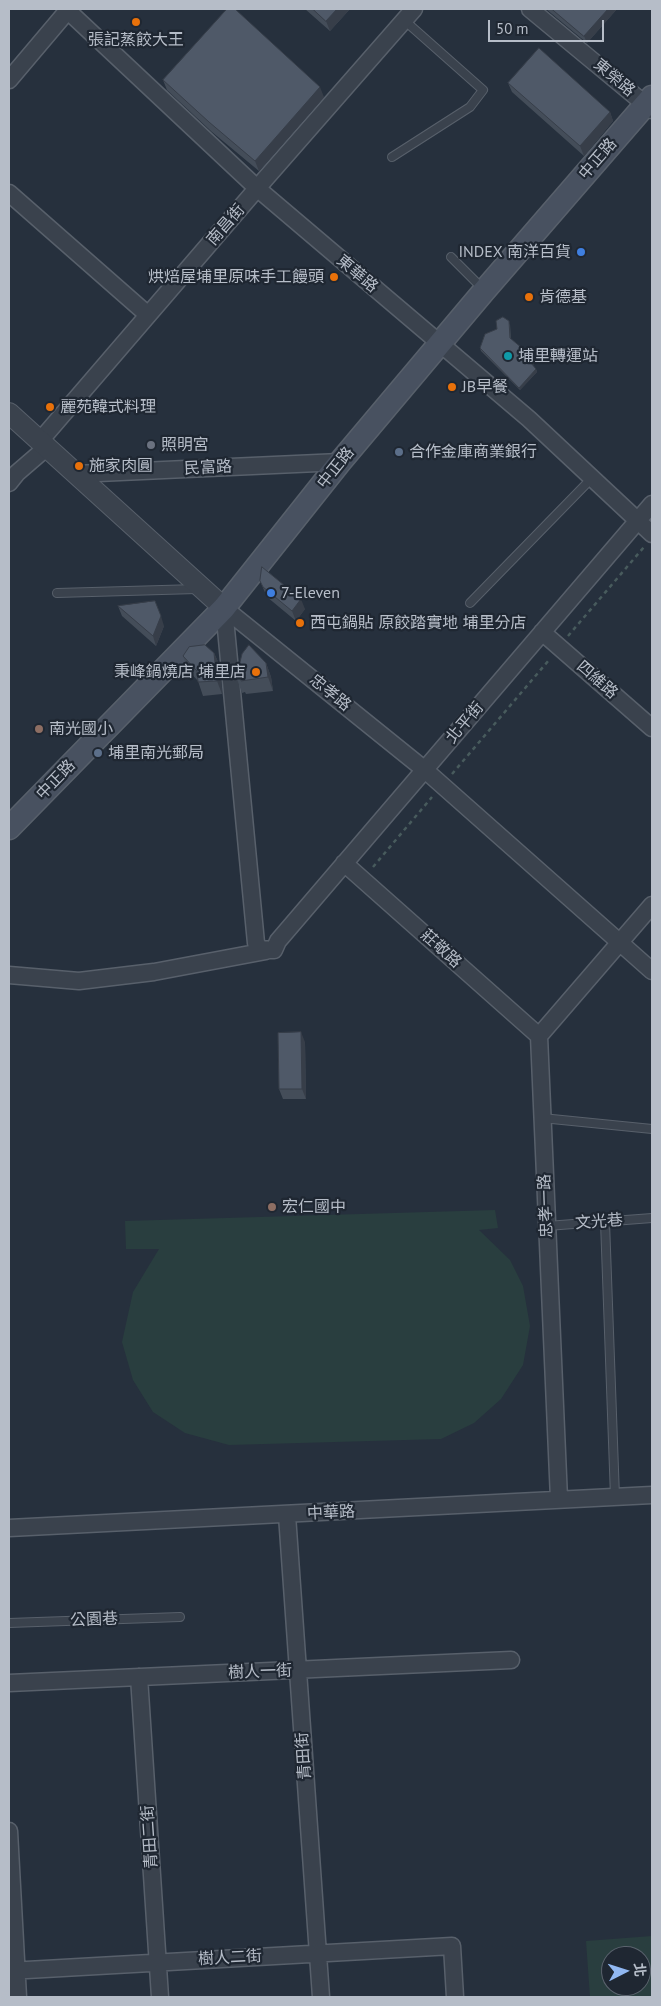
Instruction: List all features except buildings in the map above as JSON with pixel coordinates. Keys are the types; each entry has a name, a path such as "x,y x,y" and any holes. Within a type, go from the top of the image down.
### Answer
{"main road":[{"name":"中正路","path":"9,828 224,608 340,462 484,291 650,104"}],"street":[{"path":"9,80 68,9"},
{"name":"東華路","path":"68,9 258,189 529,419 638,521 649,539"},
{"name":"東榮路","path":"530,9 650,104"},
{"name":"南昌街","path":"43,445 148,315 409,14"},
{"path":"9,193 148,315"},
{"name":"忠孝路","path":"9,413 224,608 425,770 652,971"},
{"path":"9,483 43,445"},
{"name":"民富路","path":"76,474 340,462"},
{"name":"北平街","path":"272,946 652,504"},
{"path":"224,608 256,943 260,948 272,946"},
{"name":"四維路","path":"542,632 652,728"},
{"name":"莊敬路","path":"344,863 538,1036"},
{"path":"538,1036 652,905"},
{"path":"9,975 79,981 154,972 272,946"},
{"name":"忠孝一路","path":"538,1036 559,1499"},
{"name":"中華路","path":"9,1528 652,1495"},
{"name":"青田街","path":"287,1515 321,1997"},
{"name":"樹人一街","path":"9,1683 511,1660"},
{"name":"青田二街","path":"139,1676 160,1997"},
{"path":"9,1831 13,1971 18,1997"},
{"name":"樹人二街","path":"13,1971 452,1946 455,1997"}],"lane":[{"path":"392,157 470,107 483,90 409,14"},
{"path":"451,257 484,291"},
{"path":"470,604 592,478"},
{"path":"57,593 203,589"},
{"path":"542,1118 652,1129"},
{"name":"文光巷","path":"547,1226 652,1218"},
{"path":"605,1222 615,1496"},
{"name":"公園巷","path":"9,1623 180,1617"}],"path":[{"path":"362,880 649,539"}],"green space":[{"path":"495,1210 498,1228 479,1230 510,1260 523,1286 530,1326 523,1365 501,1399 474,1423 441,1439 229,1445 185,1433 153,1412 133,1380 122,1342 133,1292 159,1249 126,1249 125,1221"},
{"path":"652,1936 652,1997 590,1997 586,1941"}],"place":[{"name":"張記蒸餃大王","path":"136,22"},
{"name":"INDEX 南洋百貨","path":"581,252"},
{"name":"烘焙屋埔里原味手工饅頭","path":"334,277"},
{"name":"肯德基","path":"529,297"},
{"name":"埔里轉運站","path":"508,356"},
{"name":"JB早餐","path":"452,387"},
{"name":"麗苑韓式料理","path":"50,407"},
{"name":"照明宮","path":"151,445"},
{"name":"合作金庫商業銀行","path":"399,452"},
{"name":"施家肉圓","path":"79,466"},
{"name":"7-Eleven","path":"271,593"},
{"name":"西屯鍋貼 原餃踏實地 埔里分店","path":"300,623"},
{"name":"秉峰鍋燒店 埔里店","path":"256,672"},
{"name":"南光國小","path":"39,729"},
{"name":"埔里南光郵局","path":"98,753"},
{"name":"宏仁國中","path":"272,1207"}]}
